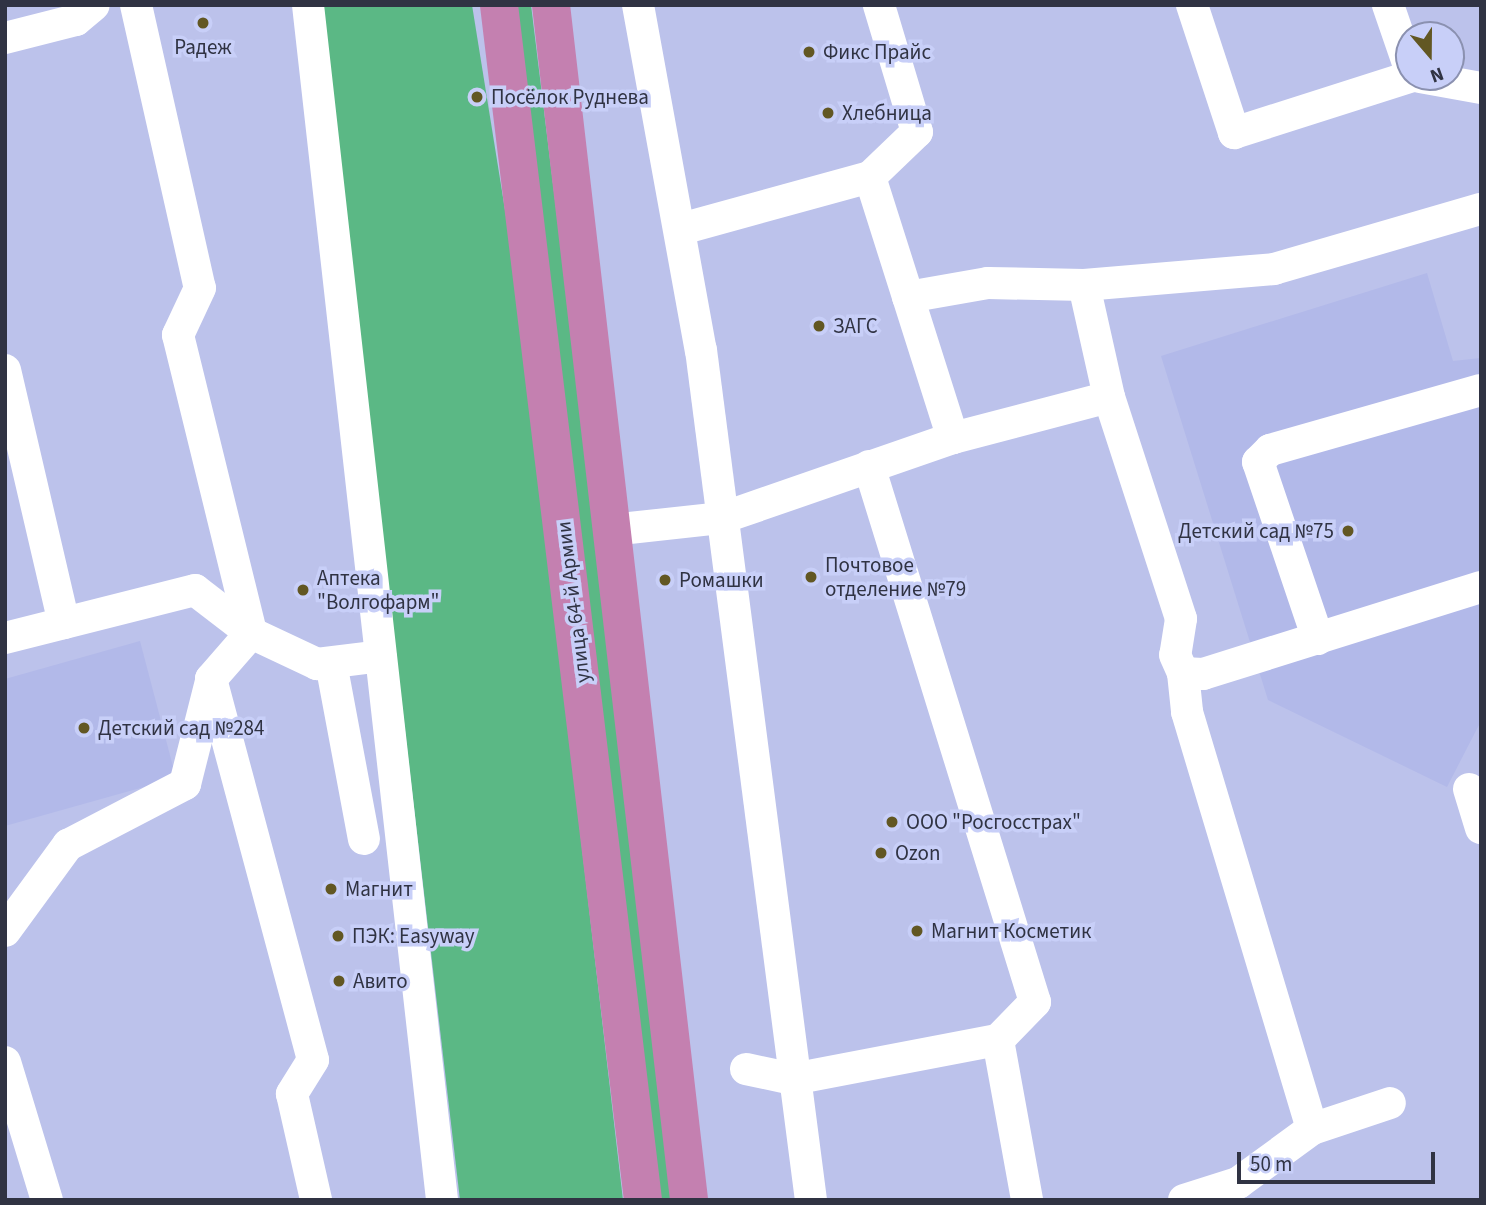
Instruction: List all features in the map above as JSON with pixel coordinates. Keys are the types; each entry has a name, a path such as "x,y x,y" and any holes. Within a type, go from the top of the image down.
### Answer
{"highway":[{"name":"улица 64-й Армии","path":"499,5 643,1200"},
{"path":"551,5 689,1200"}],"street":[{"path":"5,38 76,20 94,5"},
{"path":"136,5 200,288 178,335 251,632"},
{"path":"308,5 442,1200"},
{"path":"638,5 681,229 722,517 793,1079 811,1200"},
{"path":"681,229 870,177 916,132 879,5"},
{"path":"1192,5 1234,133 1395,82"},
{"path":"1388,5 1395,25"},
{"path":"870,177 953,438"},
{"path":"908,297 988,283 1084,285 1274,269 1481,209"},
{"path":"1084,285 1109,397 1181,619 1175,655 1183,673 1187,712 1312,1129"},
{"path":"5,370 64,623"},
{"path":"1318,639 1258,462 1270,450 1481,390"},
{"path":"611,530 722,517 953,438 1109,397"},
{"path":"746,1069 793,1079 999,1040 1035,1002 869,466"},
{"path":"1183,673 1203,674 1481,587"},
{"path":"5,638 195,590 251,632 317,664 381,656"},
{"path":"5,931 68,845 185,784 211,679 251,632"},
{"path":"331,663 364,839"},
{"path":"211,679 313,1060 292,1094 316,1200"},
{"path":"1469,789 1481,828"},
{"path":"999,1040 1027,1200"},
{"path":"5,1062 47,1200"},
{"path":"1184,1200 1238,1183 1312,1129 1390,1103"}],"shaded area":[{"name":"Детский сад №75","path":"1427,273 1453,361 1481,358 1481,721 1447,787 1268,700 1161,356"},
{"name":"Детский сад №284","path":"140,641 176,778 5,826 5,679"}],"green space":[{"path":"320,5 472,5 515,272 623,1200 460,1200"},
{"path":"516,5 531,5 678,1200 656,1200"}],"place":[{"name":"Радеж","path":"203,23"},
{"name":"Фикс Прайс","path":"809,52"},
{"name":"Посёлок Руднева","path":"477,97"},
{"name":"Хлебница","path":"828,113"},
{"name":"ЗАГС","path":"819,326"},
{"name":"Детский сад №75","path":"1348,531"},
{"name":"Почтовое отделение №79","path":"811,577"},
{"name":"Ромашки","path":"665,580"},
{"name":"Аптека \"Волгофарм\"","path":"303,590"},
{"name":"Детский сад №284","path":"84,728"},
{"name":"ООО \"Росгосстрах\"","path":"892,822"},
{"name":"Ozon","path":"881,853"},
{"name":"Магнит","path":"331,889"},
{"name":"Магнит Косметик","path":"917,931"},
{"name":"ПЭК: Easyway","path":"338,936"},
{"name":"Авито","path":"339,981"}]}
